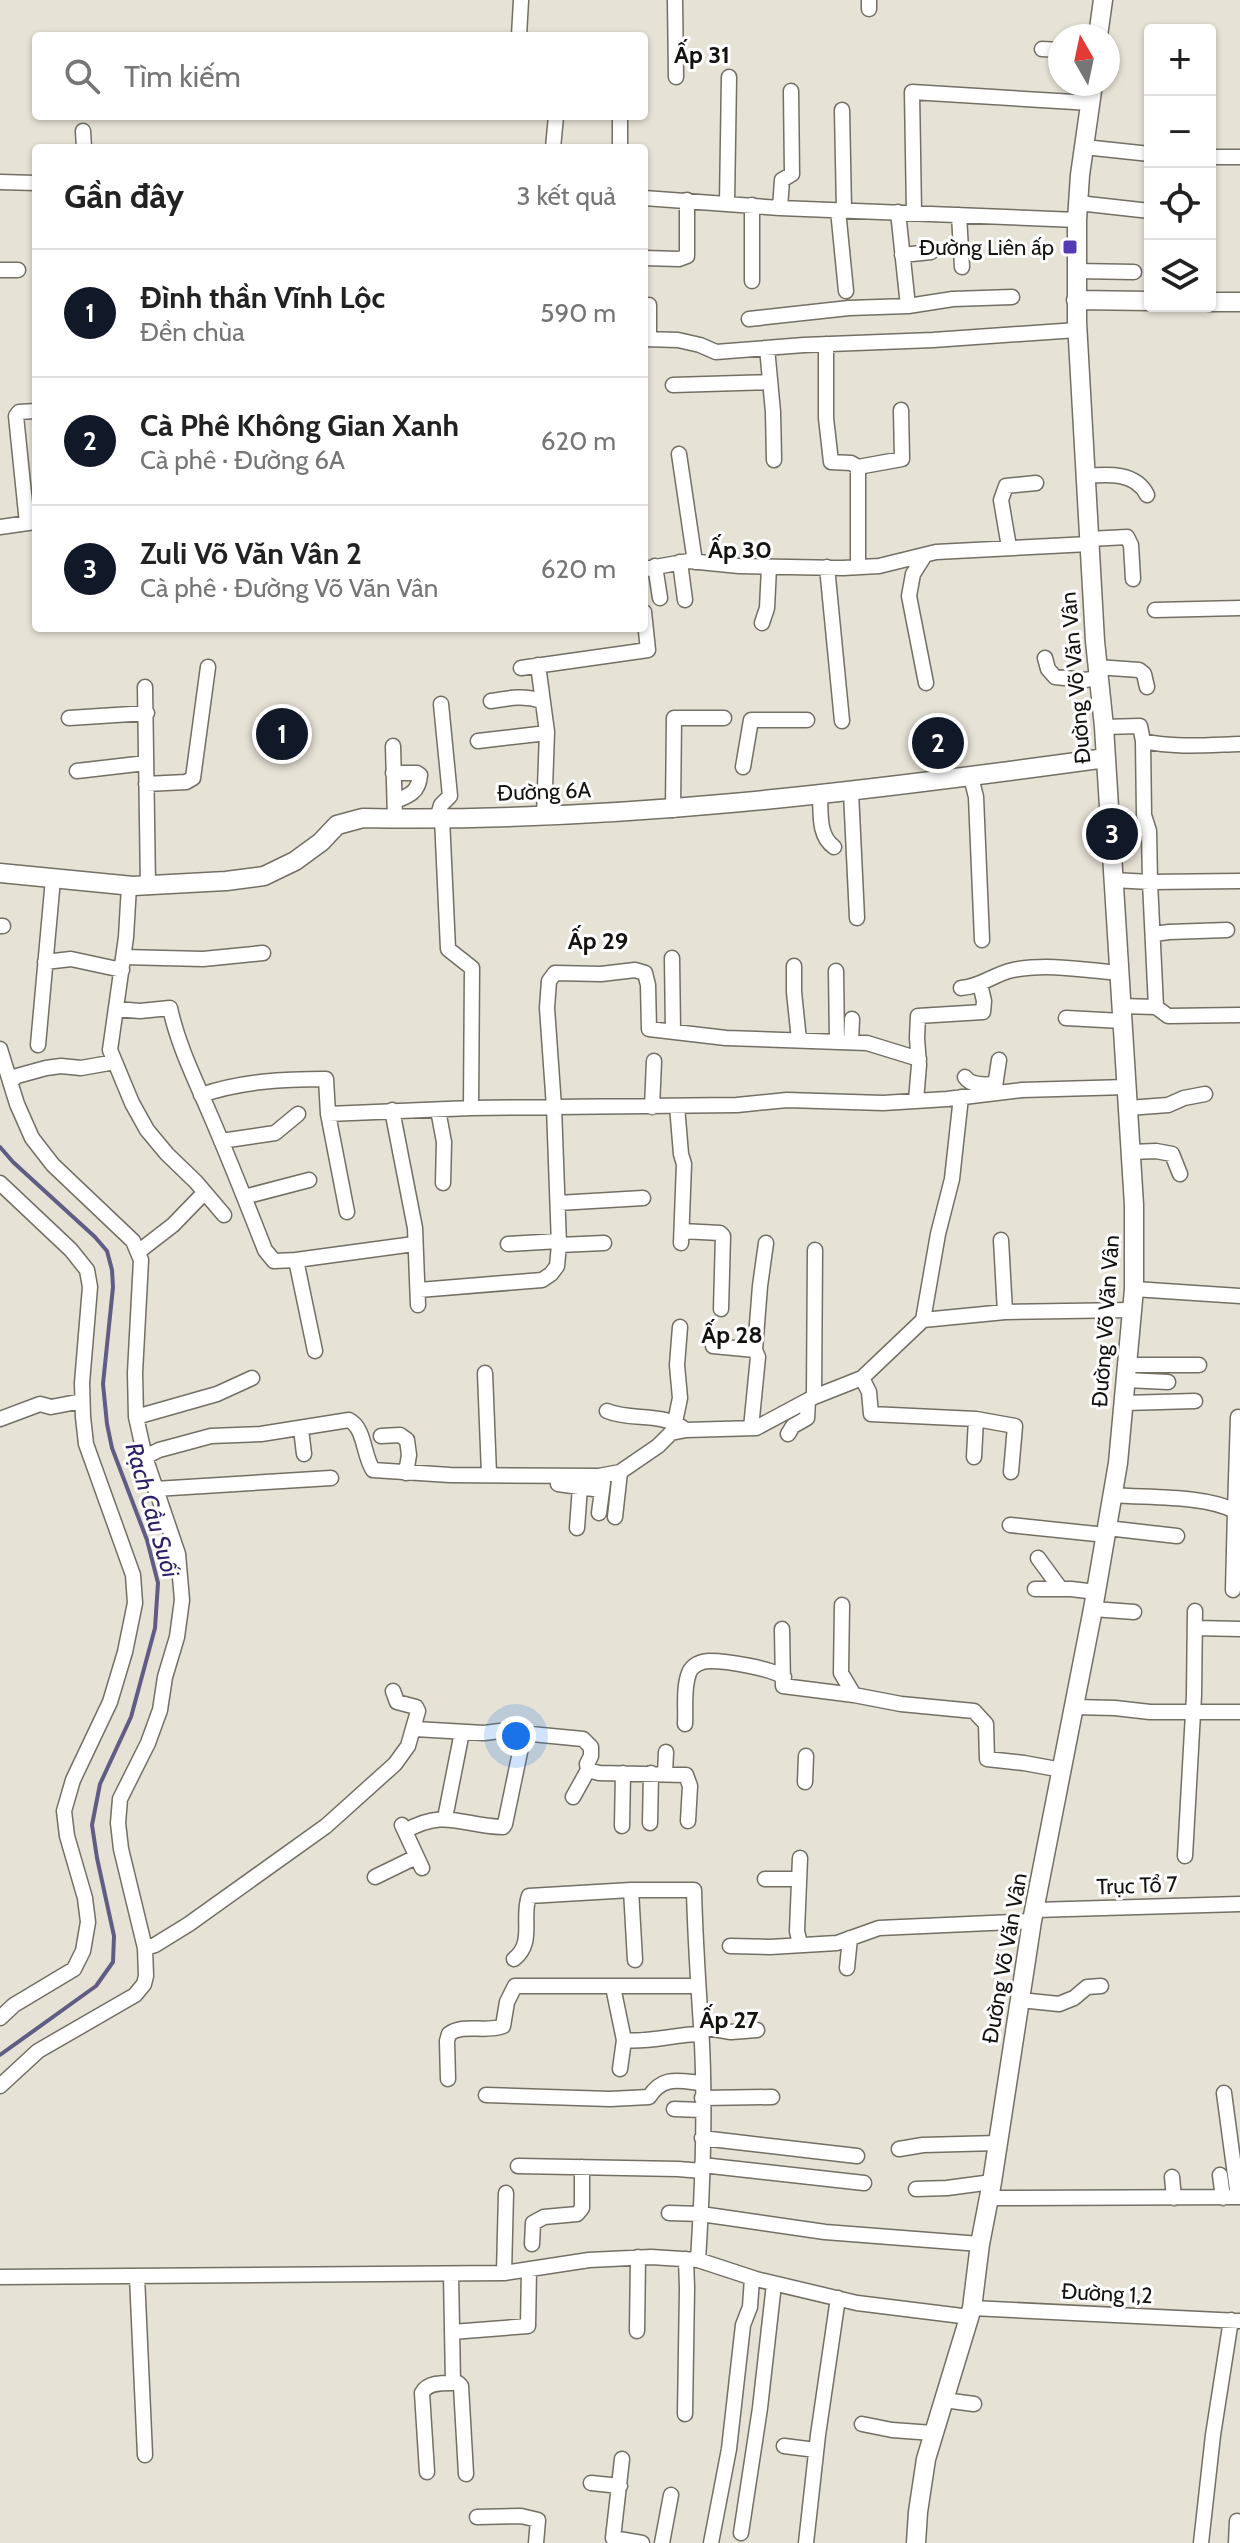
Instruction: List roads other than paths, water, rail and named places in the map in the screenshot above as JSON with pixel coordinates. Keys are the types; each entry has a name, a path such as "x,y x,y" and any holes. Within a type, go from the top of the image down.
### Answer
{"street":[{"path":"519,32 521,0"},
{"path":"675,0 676,77"},
{"path":"1100,24 1103,0"},
{"path":"1042,49 1048,49"},
{"path":"727,203 729,77"},
{"path":"780,208 782,180 792,174 791,91"},
{"path":"914,213 912,92 1091,103"},
{"name":"Đường Võ Văn Vân","path":"916,2543 926,2459 971,2313 1034,1915 1095,1601 1113,1495 1134,1289 1135,1224 1131,1152 1077,330 1077,211 1092,96"},
{"path":"842,110 841,210 846,291"},
{"path":"553,144 556,120"},
{"path":"620,120 620,144"},
{"path":"83,131 84,144"},
{"path":"1084,147 1144,153"},
{"path":"1216,157 1240,157"},
{"path":"0,182 32,183"},
{"path":"648,198 780,208 959,215 1144,211"},
{"path":"648,258 679,259 687,256 687,200"},
{"path":"752,205 752,281"},
{"path":"898,212 908,306"},
{"path":"959,215 962,267"},
{"path":"902,255 931,252"},
{"path":"0,270 18,270"},
{"path":"1076,271 1134,272"},
{"path":"749,319 849,308 908,306 953,299 1012,297"},
{"path":"1076,300 1144,301"},
{"path":"1216,302 1240,302"},
{"path":"648,316 649,305"},
{"path":"648,339 678,340 716,352 1077,330"},
{"path":"826,344 826,418 831,462 851,463 858,467 902,459 901,410"},
{"path":"767,348 774,460"},
{"path":"673,385 770,382"},
{"path":"0,527 31,523 16,416 19,412 32,411"},
{"path":"679,454 688,562 685,600"},
{"path":"858,467 858,567"},
{"path":"1085,476 1111,474 1136,481 1147,495"},
{"path":"1009,547 1001,500 1006,486 1036,483"},
{"path":"660,598 649,568 688,562 769,567 879,566 925,555 1127,537 1131,545 1133,579"},
{"path":"925,555 913,574 909,596 926,683"},
{"path":"762,623 767,608 769,567"},
{"path":"827,567 842,721"},
{"path":"1155,610 1240,608"},
{"path":"521,668 648,650 646,632"},
{"path":"1045,658 1048,669 1055,677 1085,680 1098,672 1139,670 1144,674 1147,687"},
{"path":"538,665 547,733 544,816"},
{"path":"146,784 186,782 193,778 208,667"},
{"path":"145,687 146,784 138,886 110,1050 147,1130 224,1215"},
{"path":"491,701 514,697 542,701"},
{"path":"441,704 450,796 441,805 440,818 448,949 472,968 471,1108"},
{"path":"69,718 147,713"},
{"path":"673,810 674,718 724,718"},
{"path":"743,767 751,720 807,720"},
{"path":"1104,727 1140,726 1143,741 1144,815 1149,831 1156,1007"},
{"path":"478,741 547,733"},
{"path":"1143,741 1185,746 1240,744"},
{"path":"393,746 395,810"},
{"name":"Đường 6A","path":"0,873 138,886 226,881 264,876 295,861 321,842 337,825 395,810 440,818 673,810 851,792 1106,758"},
{"path":"77,771 146,763"},
{"path":"393,773 420,775 419,785 395,810"},
{"path":"971,777 976,797 982,940"},
{"path":"851,792 857,918"},
{"path":"820,795 822,829 827,842 834,847"},
{"path":"38,1045 53,879"},
{"path":"1113,880 1240,881"},
{"path":"1154,934 1227,930"},
{"path":"45,962 71,959 123,963 263,953"},
{"path":"672,958 673,1032"},
{"path":"794,966 799,1040"},
{"path":"961,988 1015,970 1047,968 1119,973"},
{"path":"419,1290 542,1280 557,1266 558,1203 547,1008 549,981 555,973 601,974 635,970 645,973 649,1029 726,1038 867,1043 919,1059"},
{"path":"836,971 844,1042"},
{"path":"916,1100 918,1016 983,1012 980,984"},
{"path":"1066,1018 1122,1014 1156,1007 1168,1016 1240,1015"},
{"path":"116,1009 140,1011 170,1008 175,1031 201,1095 265,1250 274,1261 414,1244"},
{"path":"844,1042 852,1019"},
{"path":"0,1049 32,1138 53,1165 133,1241 141,1260 135,1373 136,1417 145,1457 178,1554 182,1600 160,1710 148,1743 120,1799 118,1823 121,1849 145,1948 144,1984 135,1995 38,2051 0,2086"},
{"path":"994,1089 999,1060"},
{"path":"652,1107 654,1061"},
{"path":"10,1082 17,1076 46,1068 81,1068 115,1062"},
{"path":"965,1077 967,1081 994,1089 1127,1087"},
{"path":"201,1095 226,1087 260,1082 326,1079 328,1114 347,1212"},
{"path":"328,1114 471,1108 737,1105 787,1100 883,1103 961,1097 994,1089"},
{"path":"1128,1108 1168,1105 1205,1094"},
{"path":"607,1411 617,1415 651,1417 681,1426 756,1428 811,1399 862,1378 923,1320 938,1234 952,1179 961,1097"},
{"path":"677,1106 684,1164 682,1237 720,1233 723,1236 721,1309"},
{"path":"392,1110 415,1228 418,1305"},
{"path":"438,1110 444,1142 443,1183"},
{"path":"221,1141 275,1133 298,1114"},
{"path":"1131,1152 1172,1154 1180,1174"},
{"path":"244,1197 309,1180"},
{"path":"0,1183 71,1250 87,1270 90,1287 82,1401 86,1444 133,1575 135,1603 110,1702 73,1780 64,1811 70,1851 85,1898 88,1922 83,1951 74,1969 14,2005 0,2018"},
{"path":"138,1252 173,1225 204,1193"},
{"path":"558,1203 643,1198"},
{"path":"1001,1240 1005,1312"},
{"path":"508,1244 604,1243"},
{"path":"751,1428 766,1243"},
{"path":"788,1434 793,1426 807,1418 811,1399 815,1250"},
{"path":"296,1260 315,1351"},
{"path":"1134,1289 1240,1296"},
{"path":"923,1320 1005,1312 1132,1310"},
{"path":"680,1327 677,1365 681,1426"},
{"path":"713,1346 755,1350"},
{"path":"1127,1372 1199,1365"},
{"path":"1127,1372 1168,1382"},
{"path":"485,1373 489,1474"},
{"path":"136,1417 217,1394 252,1378"},
{"path":"862,1378 869,1392 871,1414 976,1419 1015,1426 1011,1472"},
{"path":"0,1419 40,1404 51,1407 82,1401"},
{"path":"1124,1403 1195,1401"},
{"path":"1233,1590 1238,1417"},
{"path":"974,1457 976,1419"},
{"path":"145,1457 159,1450 211,1436 243,1436 349,1420 360,1431 373,1470 489,1474 603,1483"},
{"path":"558,1484 580,1487 603,1483 658,1446 681,1426"},
{"path":"301,1429 304,1454"},
{"path":"381,1436 400,1435 407,1440 409,1455 406,1473"},
{"path":"615,1517 620,1472"},
{"path":"155,1489 331,1478"},
{"path":"599,1513 603,1483"},
{"path":"577,1528 580,1487"},
{"path":"1113,1495 1200,1501 1224,1505 1235,1511"},
{"path":"1010,1525 1177,1536"},
{"path":"1038,1558 1060,1588"},
{"path":"1035,1589 1060,1588 1134,1612"},
{"path":"842,1605 841,1673 854,1695"},
{"path":"1185,1856 1195,1611"},
{"path":"1195,1628 1240,1629"},
{"path":"782,1629 783,1686 901,1704 974,1711 986,1724 987,1759 1062,1770"},
{"path":"685,1724 690,1670 698,1663 709,1661 767,1676 777,1672 784,1677"},
{"path":"145,1948 189,1924 326,1826 395,1764 408,1746 418,1709 397,1702 393,1691"},
{"path":"1074,1707 1150,1712 1240,1712"},
{"path":"415,1729 500,1731 583,1739 591,1747 591,1756 588,1770 573,1797"},
{"path":"445,1818 462,1732"},
{"path":"375,1877 419,1863 403,1827 445,1818 503,1827 524,1733"},
{"path":"650,1823 658,1774 666,1752"},
{"path":"805,1782 806,1756"},
{"path":"588,1770 599,1773 686,1775 690,1786 688,1821"},
{"path":"622,1826 623,1773"},
{"path":"800,1858 797,1931 800,1944"},
{"path":"765,1879 799,1879"},
{"path":"631,1890 635,1960"},
{"path":"514,1959 525,1946 529,1896 694,1890 701,2030 702,2168 701,2214 687,2288 685,2414"},
{"name":"Trục Tổ 7","path":"730,1946 837,1943 879,1928 1034,1915 1240,1904"},
{"path":"847,1968 850,1938"},
{"path":"448,2079 449,2034 454,2030 497,2029 503,2026 507,2002 515,1986 697,1986"},
{"path":"1020,2000 1059,2004 1074,1998 1087,1987 1101,1986"},
{"path":"613,1987 624,2040 620,2069"},
{"path":"624,2040 636,2042 701,2030 757,2030"},
{"path":"486,2095 636,2098 649,2097 663,2082 702,2083"},
{"path":"916,2189 1174,2198 1239,2197 1224,2093"},
{"path":"674,2109 772,2097"},
{"path":"702,2138 857,2156"},
{"path":"899,2149 923,2145 998,2143"},
{"path":"518,2166 702,2168 864,2183"},
{"path":"532,2244 533,2223 544,2217 577,2214 582,2208 582,2167"},
{"path":"1220,2175 1223,2198"},
{"path":"1172,2177 1174,2198"},
{"path":"504,2273 506,2193"},
{"path":"669,2213 701,2214 825,2232 980,2244"},
{"path":"637,2331 638,2257"},
{"name":"Đường 1,2","path":"0,2277 504,2273 589,2260 638,2257 692,2260 774,2284 857,2303 971,2313 1236,2320"},
{"path":"452,2332 528,2326 529,2269"},
{"path":"451,2274 453,2383"},
{"path":"137,2276 145,2455"},
{"path":"711,2543 729,2449 743,2325 750,2307 752,2278"},
{"path":"741,2533 760,2408 774,2284"},
{"path":"806,2543 838,2298"},
{"path":"1201,2543 1213,2435 1236,2320"},
{"path":"427,2472 422,2393 429,2385 458,2383 461,2386 466,2474"},
{"path":"944,2400 974,2404"},
{"path":"862,2424 933,2433"},
{"path":"784,2446 816,2450"},
{"path":"622,2459 613,2538 642,2543"},
{"path":"591,2483 620,2486"},
{"path":"662,2543 671,2495"},
{"path":"477,2517 521,2516 538,2520 536,2543"},
{"path":"1236,2543 1237,2521"}],"waterway":[{"name":"Rạch Cầu Suối","path":"0,1147 107,1251 113,1287 103,1384 107,1424 112,1448 147,1540 158,1583 155,1628 131,1717 100,1784 92,1825 114,1936 113,1962 96,1986 0,2055"}],"place":[{"name":"Đường Liên ấp","path":"1070,247"},
{"name":"Đình thần Vĩnh Lộc","path":"282,734"},
{"name":"Cà Phê Không Gian Xanh","path":"938,743"},
{"name":"Zuli Võ Văn Vân 2","path":"1112,834"}],"district":[{"name":"Ấp 31","path":"702,55"},
{"name":"Ấp 30","path":"740,550"},
{"name":"Ấp 29","path":"598,941"},
{"name":"Ấp 28","path":"732,1335"},
{"name":"Ấp 27","path":"729,2020"}]}
